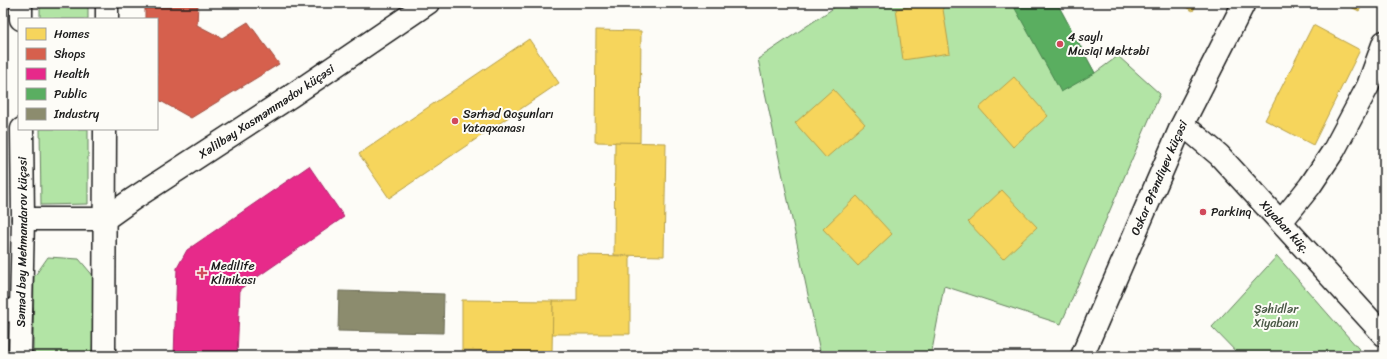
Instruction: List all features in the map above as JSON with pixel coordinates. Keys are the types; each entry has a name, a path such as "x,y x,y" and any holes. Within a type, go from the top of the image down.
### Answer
{"street":[{"path":"21,3 21,18"},
{"path":"107,3 107,18"},
{"name":"Xəlilbəy Xasməmmədov küçəsi","path":"105,219 428,3"},
{"name":"Oskar Əfəndiyev küçəsi","path":"1082,356 1181,127 1244,3"},
{"path":"1282,222 1310,186 1334,150 1368,86 1384,42"},
{"name":"Xiyaban küç.","path":"1181,127 1193,133 1219,155 1384,334"},
{"name":"Səməd bəy Mehmandarov küçəsi","path":"20,356 12,310 23,219 22,130"},
{"path":"104,356 106,130"},
{"path":"23,219 105,219"}],"green space":[{"path":"40,3 88,3 88,18 40,18"},
{"path":"841,3 1057,3 1095,73 1118,56 1160,94 1061,324 944,286 931,356 821,356 758,59"},
{"path":"40,130 88,130 88,204 41,205"},
{"name":"Şəhidlər Xiyabanı","path":"1277,256 1365,356 1240,356 1212,327"},
{"path":"48,257 79,259 95,278 92,356 33,356 34,277"}],"building: Homes":[{"path":"942,3 950,53 903,60 896,9"},
{"path":"1178,3 1197,3 1193,11"},
{"path":"1343,3 1364,3 1359,11"},
{"path":"1313,25 1360,50 1313,145 1265,120"},
{"path":"596,30 641,31 640,143 595,142"},
{"path":"529,39 559,83 389,198 359,154"},
{"path":"1014,77 1048,116 1013,147 979,108"},
{"path":"833,89 865,124 826,158 795,123"},
{"path":"615,142 666,143 664,256 614,255"},
{"path":"1002,190 1037,227 1003,259 968,222"},
{"path":"857,196 892,234 858,266 823,229"},
{"path":"577,255 630,256 630,334 552,334 553,301 577,301"},
{"path":"462,300 553,301 552,352 462,350"}],"building: Shops":[{"path":"145,3 198,3 197,25 222,38 248,22 279,64 191,118 158,100 158,18 145,18"}],"building: Health":[{"path":"309,166 344,217 240,289 237,356 174,356 177,268 187,250"}],"building: Public":[{"path":"1012,3 1057,3 1095,73 1061,92"}],"building: Industry":[{"path":"339,291 444,294 443,333 338,331"}],"place":[{"name":"4 saylı Musiqi Məktəbi","path":"1060,44"},
{"name":"Sərhəd Qoşunları Yataqxanası","path":"455,121"},
{"name":"Parkinq","path":"1203,212"},
{"name":"Medilife Klinikası","path":"202,273"}]}
